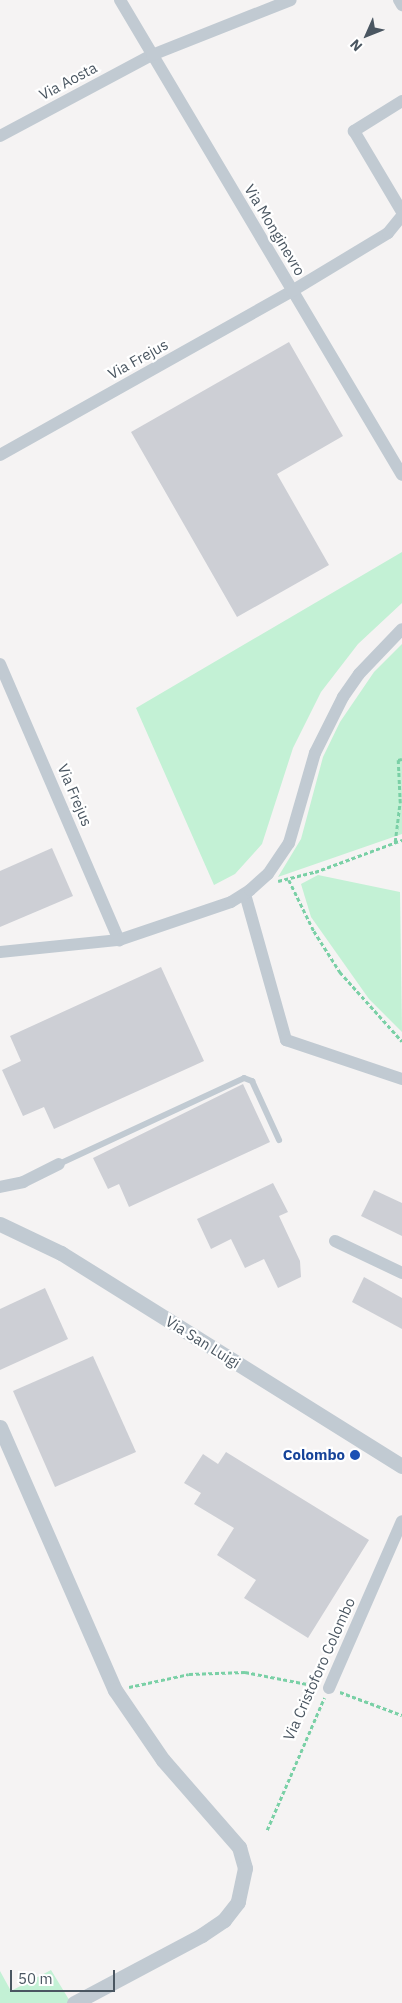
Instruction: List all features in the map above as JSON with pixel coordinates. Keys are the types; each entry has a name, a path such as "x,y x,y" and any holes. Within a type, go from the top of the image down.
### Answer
{"street":[{"name":"Via Monginevro","path":"120,0 292,291 400,468"},
{"name":"Via Aosta","path":"0,136 152,54 291,0"},
{"path":"399,0 402,5"},
{"path":"388,233 402,214 354,131 402,101"},
{"path":"388,233 402,227"},
{"name":"Via Frejus","path":"0,455 292,291 388,233"},
{"path":"0,952 119,940 230,902 245,894 268,874 289,843 306,779 328,725 359,674 402,629"},
{"name":"Via Frejus","path":"0,664 119,940"},
{"path":"245,894 286,1040 402,1079"},
{"path":"0,1187 23,1182 60,1164"},
{"name":"Via San Luigi","path":"0,1224 61,1253 402,1466"},
{"path":"335,1242 402,1273"},
{"path":"0,1428 115,1690 162,1760 239,1847 243,1858 244,1880 238,1902 224,1920 81,2001"},
{"name":"Via Cristoforo Colombo","path":"329,1688 402,1521"}],"lane":[{"path":"60,1164 244,1078 252,1081 279,1140"}],"path":[{"path":"395,843 400,803 398,760 402,759"},
{"path":"268,874 282,882 402,840"},
{"path":"289,880 314,931 340,972 402,1042"},
{"path":"115,1690 190,1674 245,1672 329,1688 402,1715"},
{"name":"Via Cristoforo Colombo","path":"267,1830 329,1688"}],"green space":[{"path":"402,552 402,603 358,644 321,692 293,748 262,844 235,874 214,885 136,708"},
{"path":"402,644 402,834 278,877 301,839 323,757 340,722 374,672"},
{"path":"318,875 400,892 402,1032 369,999 311,917 301,884"},
{"path":"51,1970 71,2003 0,2003 0,1971 11,1991"}],"building":[{"path":"289,342 343,436 277,474 329,565 237,617 131,432"},
{"path":"52,848 73,896 0,927 0,871"},
{"path":"161,967 204,1061 54,1129 44,1107 23,1116 2,1070 21,1061 10,1036"},
{"path":"243,1084 270,1142 129,1207 119,1184 108,1189 93,1158"},
{"path":"273,1183 288,1212 279,1216 300,1261 301,1277 278,1288 264,1259 245,1268 231,1239 211,1249 197,1219"},
{"path":"374,1190 402,1203 402,1236 361,1216"},
{"path":"364,1277 402,1298 402,1329 352,1302"},
{"path":"45,1288 68,1339 0,1370 0,1309"},
{"path":"93,1356 136,1452 55,1487 13,1391"},
{"path":"226,1452 369,1540 308,1638 244,1598 256,1580 217,1555 234,1528 194,1504 201,1493 184,1483 203,1454 218,1464"}],"place":[{"name":"Colombo","path":"355,1455"}]}
